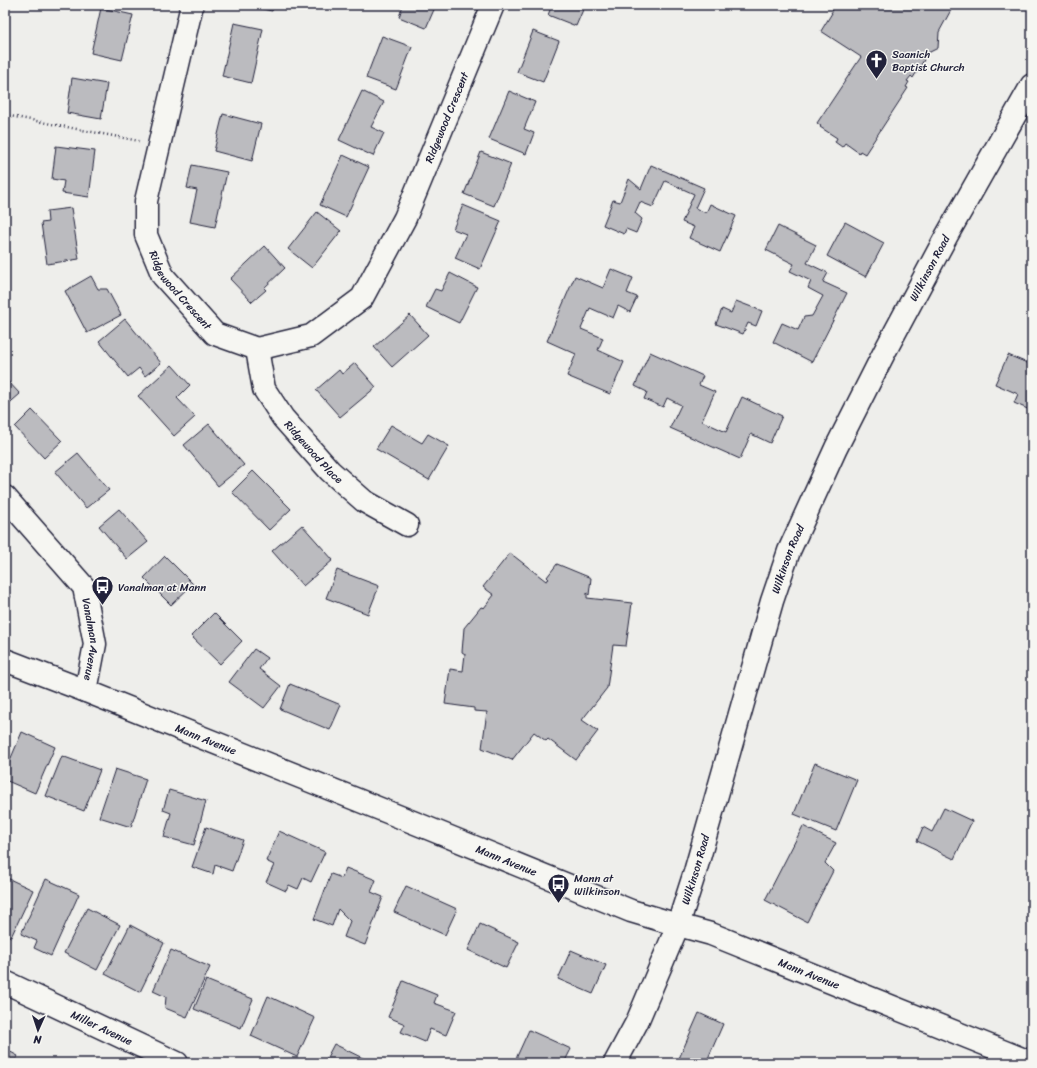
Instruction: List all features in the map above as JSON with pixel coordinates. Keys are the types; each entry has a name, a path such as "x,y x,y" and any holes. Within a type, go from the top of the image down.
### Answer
{"street":[{"name":"Ridgewood Crescent","path":"192,5 146,201 146,234 163,276 215,334 257,349 312,336 362,298 405,218 493,5"},
{"name":"Wilkinson Road","path":"615,1063 637,1022 678,925 695,872 772,601 789,551 836,448 885,351 947,234 1032,85"},
{"name":"Ridgewood Place","path":"257,349 264,389 282,418 330,472 364,501 408,525"},
{"name":"Vanalman Avenue","path":"5,497 84,587 95,644 86,690"},
{"name":"Mann Avenue","path":"5,660 86,690 624,908 711,934 1032,1063"},
{"name":"Miller Avenue","path":"5,982 177,1063"}],"path":[{"path":"5,115 160,145"}],"building":[{"path":"243,5 274,5 272,11"},
{"path":"403,5 436,5 426,28 399,17"},
{"path":"552,5 585,5 576,26 548,15"},
{"name":"Saanich Baptist Church","path":"836,5 950,5 951,10 939,32 938,48 924,55 922,58 924,60 913,78 911,76 907,81 909,82 906,87 908,88 865,154 860,151 859,153 845,143 842,147 835,142 837,138 820,127 821,126 817,123 861,57 821,31"},
{"path":"101,8 133,15 122,60 91,53"},
{"path":"234,23 263,29 251,83 222,76"},
{"path":"533,31 559,41 543,82 517,72"},
{"path":"382,36 412,47 396,89 366,78"},
{"path":"72,78 107,84 101,119 67,113"},
{"path":"362,91 384,102 371,127 384,133 373,156 339,140"},
{"path":"509,91 535,102 524,129 534,133 526,154 489,139"},
{"path":"223,114 261,124 252,161 214,151"},
{"path":"56,146 95,151 89,197 62,193 64,181 52,179"},
{"path":"481,152 511,164 494,206 464,194"},
{"path":"343,155 369,167 346,217 320,205"},
{"path":"192,165 227,172 215,227 190,222 197,190 187,188"},
{"path":"651,165 704,188 695,208 706,213 710,204 736,216 720,252 689,238 694,227 682,222 694,194 665,181 653,207 640,202 635,213 642,219 636,233 626,229 624,234 603,225 613,200 620,202 629,179 641,189"},
{"path":"463,205 501,221 480,269 455,258 466,234 453,229"},
{"path":"71,208 79,259 47,264 41,223 48,222 47,211"},
{"path":"317,212 341,231 312,268 288,249"},
{"path":"845,222 884,243 866,277 827,256"},
{"path":"778,226 816,245 807,263 828,273 823,282 847,293 812,362 773,342 782,323 798,330 804,317 812,316 823,296 808,288 811,281 790,271 794,264 766,250"},
{"path":"265,246 285,268 264,288 266,290 252,302 230,279"},
{"path":"611,269 633,278 627,293 637,297 630,312 618,306 613,318 590,308 581,329 603,338 598,350 624,362 610,394 567,376 576,354 547,341 575,276 603,288"},
{"path":"450,273 477,287 459,323 426,307 435,289 441,291"},
{"path":"91,276 98,289 107,289 121,315 87,333 65,291"},
{"path":"736,301 762,311 756,326 748,323 743,334 716,324 722,309 731,313"},
{"path":"410,315 428,335 392,367 374,347"},
{"path":"125,319 161,363 145,376 139,368 128,377 99,341"},
{"path":"650,352 703,376 699,385 715,392 702,421 726,432 742,397 782,416 770,443 751,434 740,459 670,428 681,405 667,398 663,407 644,399 647,392 635,386"},
{"path":"1008,355 1032,365 1032,411 1014,403 1018,394 995,384"},
{"path":"355,363 376,387 340,417 316,390 339,370 342,374"},
{"path":"172,365 190,385 177,398 195,417 174,436 138,396"},
{"path":"5,378 20,394 5,407"},
{"path":"32,410 62,441 44,458 15,427"},
{"path":"209,424 244,465 218,486 184,445"},
{"path":"391,425 422,443 428,434 449,446 429,480 376,449"},
{"path":"78,453 109,490 86,508 55,472"},
{"path":"253,471 291,509 269,530 232,492"},
{"path":"119,509 148,542 127,559 99,526"},
{"path":"302,525 333,560 303,586 272,551"},
{"path":"510,553 546,581 549,579 547,577 557,564 591,578 589,595 587,593 587,598 632,603 626,646 613,645 607,688 582,720 598,731 576,760 548,739 546,741 534,732 512,760 482,748 487,712 474,711 474,708 445,704 450,669 463,671 465,654 462,652 464,628 481,607 484,608 494,595 483,587"},
{"path":"165,556 193,584 171,605 144,578"},
{"path":"337,570 379,586 368,614 326,598"},
{"path":"5,589 11,597 5,602"},
{"path":"214,613 242,641 220,664 191,636"},
{"path":"254,649 267,658 259,669 281,686 264,708 229,682"},
{"path":"290,684 341,705 330,730 280,709"},
{"path":"22,732 55,747 35,793 5,780 5,772"},
{"path":"62,756 100,770 84,811 46,796"},
{"path":"815,763 857,780 836,831 794,814"},
{"path":"115,769 146,779 131,827 99,817"},
{"path":"169,790 206,801 194,845 164,837 171,813 163,810"},
{"path":"944,808 972,821 954,859 917,841 923,827 932,832"},
{"path":"803,826 836,843 825,863 833,871 807,922 765,900"},
{"path":"206,827 243,840 232,871 215,865 213,874 192,867"},
{"path":"279,831 325,852 311,882 303,878 298,889 289,885 286,891 266,882 274,865 266,861"},
{"path":"346,868 376,880 371,892 383,897 365,945 344,937 350,921 338,909 332,926 314,919 331,874 342,878"},
{"path":"5,877 33,890 11,937 5,934"},
{"path":"46,879 79,894 51,956 34,948 37,941 21,934"},
{"path":"406,886 457,909 445,935 394,912"},
{"path":"87,908 120,925 97,970 64,953"},
{"path":"480,924 519,942 506,968 468,950"},
{"path":"130,925 164,943 140,992 105,974"},
{"path":"171,950 210,967 187,1017 165,1008 166,997 153,991"},
{"path":"571,950 606,965 593,994 558,979"},
{"path":"206,980 253,999 241,1028 194,1009"},
{"path":"403,981 437,995 434,1003 456,1011 446,1035 430,1029 425,1042 401,1032 405,1024 388,1017"},
{"path":"268,996 315,1018 297,1057 251,1036"},
{"path":"699,1013 723,1024 706,1063 677,1063"},
{"path":"529,1030 571,1049 564,1063 514,1063"},
{"path":"334,1044 373,1063 324,1063"},
{"path":"5,1049 18,1056 14,1063 5,1063"}],"place":[{"name":"Saanich Baptist Church","path":"877,80"},
{"name":"Vanalman at Mann","path":"103,606"},
{"name":"Mann at Wilkinson","path":"558,904"}]}
